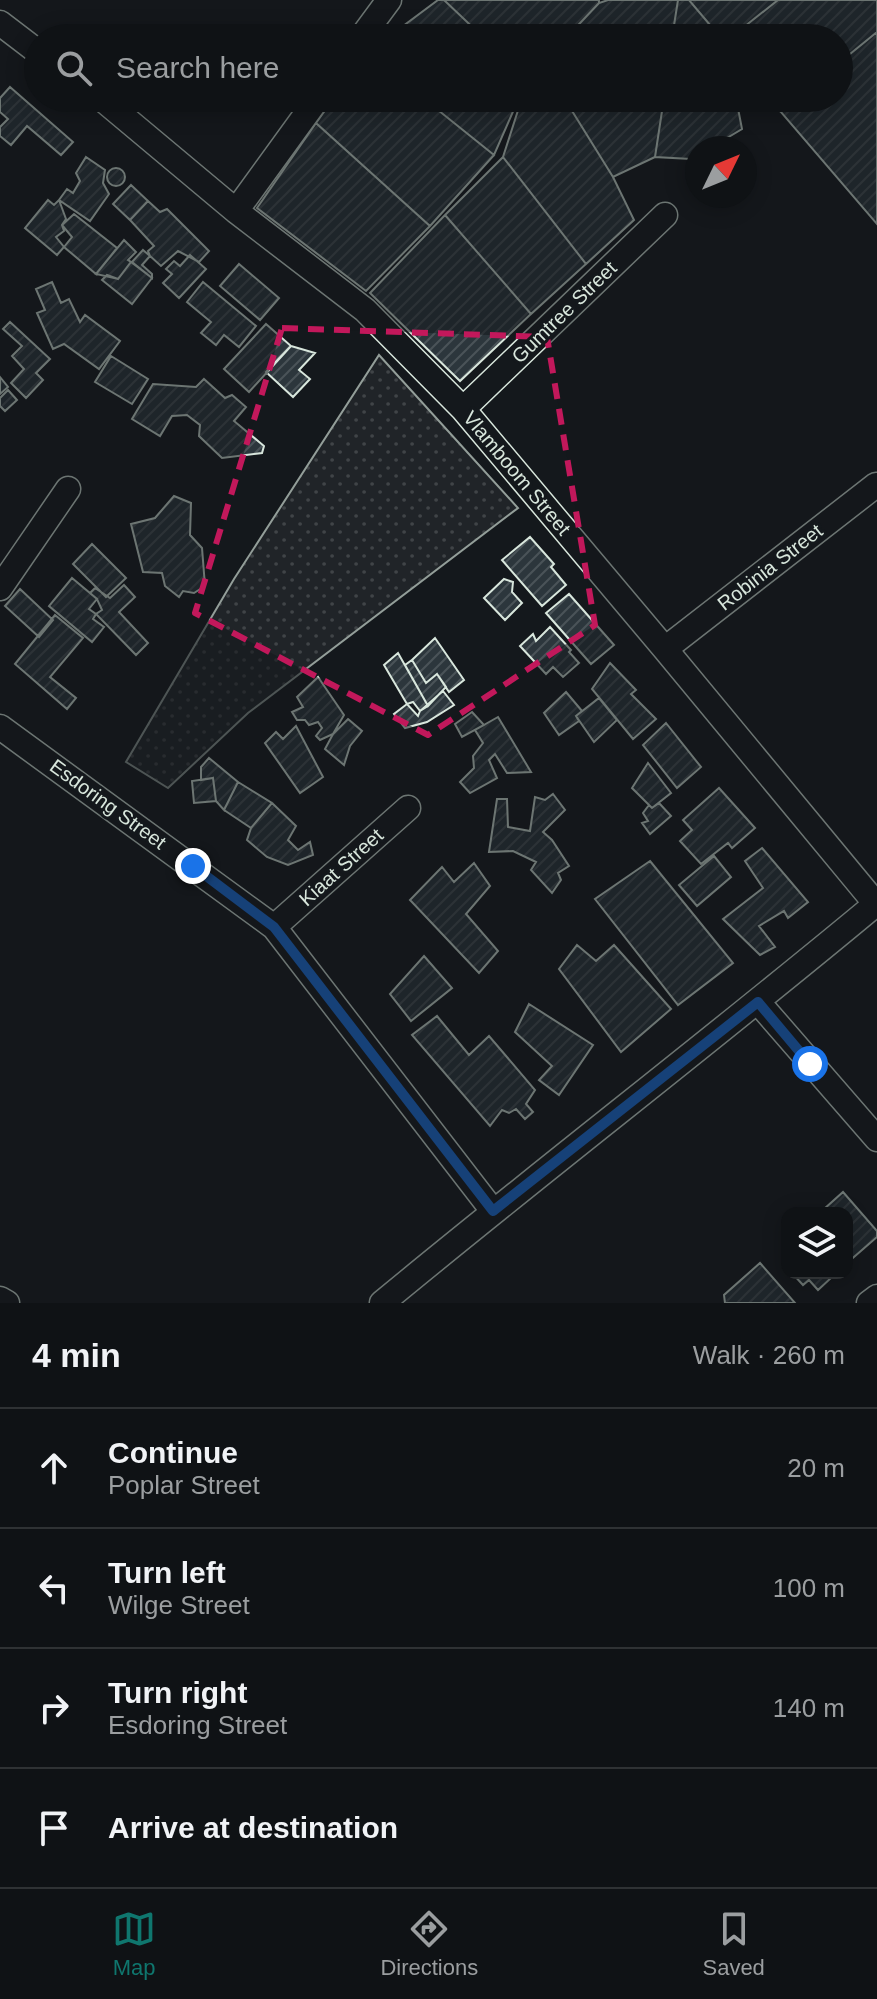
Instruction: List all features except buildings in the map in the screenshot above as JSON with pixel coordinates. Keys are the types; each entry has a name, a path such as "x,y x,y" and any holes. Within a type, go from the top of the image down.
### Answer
{"street":[{"path":"371,24 389,0"},
{"path":"0,23 24,41"},
{"name":"Vlamboom Street","path":"118,112 236,211 365,310 463,409 876,904"},
{"path":"236,211 308,112"},
{"name":"Gumtree Street","path":"463,409 665,215"},
{"name":"Robinia Street","path":"665,649 876,485"},
{"path":"0,588 68,489"},
{"name":"Esdoring Street","path":"0,727 274,927 493,1211"},
{"name":"Kiaat Street","path":"274,927 408,808"},
{"path":"382,1303 876,904"},
{"path":"758,1002 877,1139"},
{"path":"869,1303 877,1297"},
{"path":"0,1299 7,1303"}],"highlighted area":[{"path":"282,328 547,337 595,625 428,735 195,613"}],"shaded area":[{"path":"379,355 518,508 248,713 168,788 126,762 234,579"}],"route":[{"path":"193,866 274,927 493,1211 758,1002 810,1064"}]}
